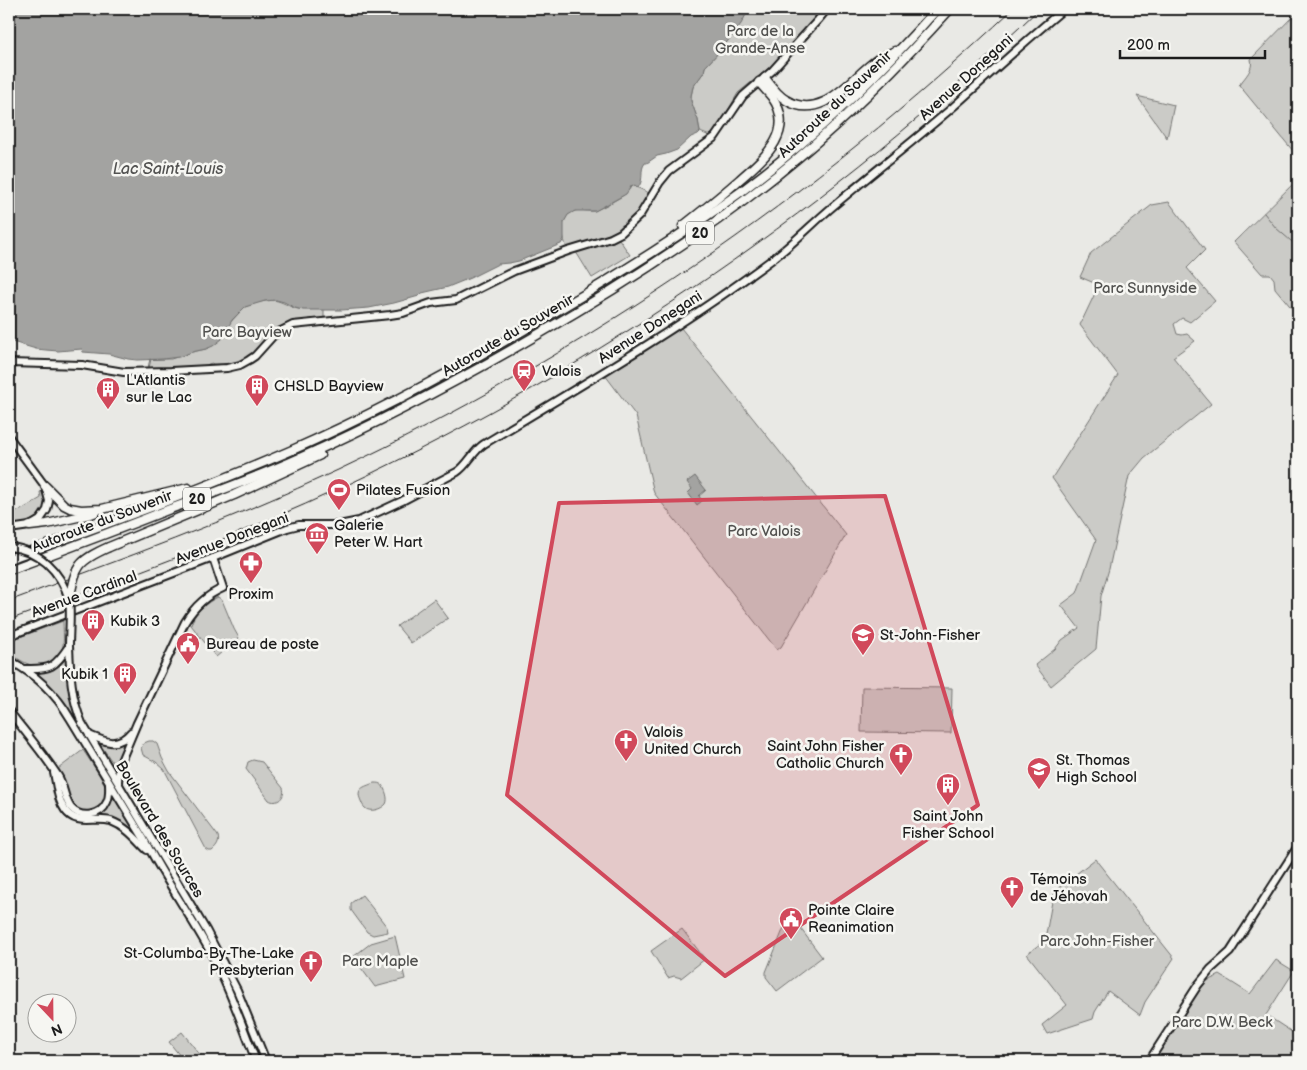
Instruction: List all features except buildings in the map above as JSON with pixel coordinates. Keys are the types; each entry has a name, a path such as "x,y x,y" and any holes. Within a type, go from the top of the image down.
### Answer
{"highway":[{"name":"Autoroute du Souvenir","path":"9,559 214,482 314,440 404,396 527,328 640,260 714,211 775,165 844,105 902,48 937,9"},
{"name":"Autoroute du Souvenir","path":"9,570 256,477 338,441 382,420 503,355 586,306 648,268 719,220 799,158 853,110 906,57 950,9"},
{"path":"762,80 786,101 799,106 814,106 829,100 878,60 902,48"},
{"path":"640,260 730,188 771,149 779,131 779,115 774,100 762,80"},
{"path":"69,601 74,576 80,564 91,556 289,470 382,420"},
{"path":"46,486 61,502 70,508 81,510 102,509 214,482"},
{"path":"30,526 91,514 102,509"}],"street":[{"path":"9,363 82,364 124,372 227,368 240,365 249,360 273,336 293,325 394,315 431,303 459,299 510,272 576,248 611,238 621,232 640,215 669,171 711,140 721,129 743,96 762,80 827,9"},
{"name":"Avenue Donegani","path":"168,576 290,527 350,524 363,520 459,471 481,445 561,399 667,332 775,258 904,149 1036,31 1064,9"},
{"path":"9,437 46,486 49,501 47,510 42,518 30,526 9,529"},
{"path":"9,547 31,552 48,564 59,578 69,601"},
{"path":"118,783 120,764 137,723 187,619 206,598 223,588 213,558"},
{"name":"Avenue Cardinal","path":"9,636 168,576"},
{"name":"Boulevard des Sources","path":"69,601 69,646 66,656 75,703 80,718 226,965 266,1061"},
{"path":"25,669 49,667 66,656"},
{"name":"Boulevard des Sources","path":"9,660 25,669 46,686 60,702 144,838 214,960 256,1061"},
{"path":"9,710 52,767 60,780 66,799 74,810 83,814 97,813 105,807 109,798 109,782"},
{"path":"89,735 106,742 117,742 127,737 137,723"},
{"path":"52,767 60,799 63,807 69,814 81,820 110,821 120,825 132,834 153,856"},
{"path":"1150,1061 1198,984 1230,952 1298,846"}],"highlighted area":[{"path":"885,496 978,805 725,976 507,795 559,503"}],"green space":[{"name":"Parc de la Grande-Anse","path":"749,9 818,9 820,11 771,66 738,93 720,124 710,136 700,132 691,101 693,87 704,72 705,67 720,51"},
{"path":"1298,11 1298,157 1239,85 1250,70 1251,59"},
{"path":"1137,96 1174,105 1167,138"},
{"path":"1298,179 1298,313 1294,311 1275,288 1274,279 1270,274 1262,274 1234,242"},
{"path":"632,185 649,193 642,206 632,218 616,231 567,248 563,227 566,217 570,213 577,210 596,210 623,196"},
{"name":"Parc Sunnyside","path":"1169,202 1205,250 1187,268 1215,301 1190,322 1182,318 1174,324 1177,334 1187,334 1195,341 1173,357 1211,404 1144,458 1129,476 1109,569 1101,596 1096,649 1051,686 1035,665 1055,649 1062,640 1079,628 1061,605 1077,593 1096,540 1052,478 1118,375 1080,325 1099,285 1080,277 1091,253 1152,205"},
{"path":"619,239 630,255 592,278 576,252 611,243"},
{"name":"Parc Bayview","path":"271,300 298,309 324,309 324,319 297,322 282,327 269,336 247,357 232,364 212,363 208,364 208,366 149,368 151,359 171,359 206,349 245,307"},
{"name":"Parc Valois","path":"681,328 846,535 781,647 777,650 654,493 636,416 605,375"},
{"path":"42,491 46,503 44,510 38,518 26,524 9,524 9,513 21,510 41,498 40,492"},
{"path":"218,597 222,600 239,638 216,657 191,625 195,616 202,608"},
{"path":"434,599 448,618 411,643 397,626"},
{"path":"63,621 62,649 56,659 50,664 38,667 26,663 9,653 9,641"},
{"path":"66,657 70,695 86,738 58,695 36,674 49,671 63,662"},
{"path":"862,687 952,688 951,733 861,732"},
{"path":"126,740 116,766 115,766 100,744"},
{"path":"149,741 157,744 169,771 218,836 218,844 212,851 206,849 164,769 143,755 141,748 144,743"},
{"path":"83,750 100,776 106,791 103,802 89,811 83,811 73,805 58,769"},
{"path":"253,760 262,762 283,788 282,797 278,801 269,800 246,769 248,762"},
{"path":"374,783 382,785 387,802 376,810 370,810 363,806 359,793 362,789"},
{"path":"113,798 140,839 131,831 95,817 108,808"},
{"name":"Parc John-Fisher","path":"1095,859 1174,958 1145,1002 1140,1015 1108,991 1095,1012 1093,1019 1047,1034 1042,1025 1067,1005 1027,954 1045,940 1053,896 1057,889"},
{"path":"362,895 387,927 388,932 373,935 367,932 351,910 351,903"},
{"path":"789,919 794,920 822,957 777,991 766,977 766,972"},
{"path":"682,929 705,959 681,978 674,976 668,978 651,951"},
{"name":"Parc Maple","path":"395,936 405,979 375,987 353,957 371,943"},
{"name":"Parc D.W. Beck","path":"1276,960 1294,971 1266,1015 1298,1036 1298,1051 1292,1061 1149,1061 1198,985 1220,975 1250,994"},
{"path":"182,1032 205,1061 184,1061 169,1042"}],"water":[{"name":"Lac Saint-Louis","path":"9,9 749,9 741,24 705,67 704,72 693,87 691,101 700,132 691,137 677,150 657,156 645,163 638,188 632,185 626,194 595,211 575,211 568,215 564,222 564,239 561,244 519,261 498,264 448,287 422,293 419,296 394,303 369,308 303,310 276,300 265,301 245,307 232,320 222,339 213,346 179,357 137,360 109,354 83,352 82,349 58,351 36,349 9,341"},
{"path":"695,476 706,490 699,496 702,501 697,505 688,493 692,489 687,482"}],"waterway":[{"path":"1264,213 1276,228 1298,247"},
{"path":"148,368 150,359"}],"railway":[{"path":"9,601 175,539 298,488 430,424 520,375 608,322 694,266 777,207 858,144 937,78 1013,9"},
{"path":"9,620 180,556 306,504 442,438 534,387 624,333 712,275 798,214 881,149 961,81 1039,9"}],"place":[{"name":"Valois","path":"524,392"},
{"name":"CHSLD Bayview","path":"257,407"},
{"name":"L'Atlantis sur le Lac","path":"108,410"},
{"name":"Pilates Fusion","path":"339,511"},
{"name":"Galerie Peter W. Hart","path":"317,555"},
{"name":"Proxim","path":"251,584"},
{"name":"Kubik 3","path":"93,642"},
{"name":"St-John-Fisher","path":"863,656"},
{"name":"Bureau de poste","path":"188,665"},
{"name":"Kubik 1","path":"125,695"},
{"name":"Valois United Church","path":"626,762"},
{"name":"Saint John Fisher Catholic Church","path":"901,776"},
{"name":"St. Thomas High School","path":"1039,790"},
{"name":"Saint John Fisher School","path":"948,806"},
{"name":"Témoins de Jéhovah","path":"1012,909"},
{"name":"Pointe Claire Reanimation","path":"791,940"},
{"name":"St-Columba-By-The-Lake Presbyterian","path":"311,983"}]}
